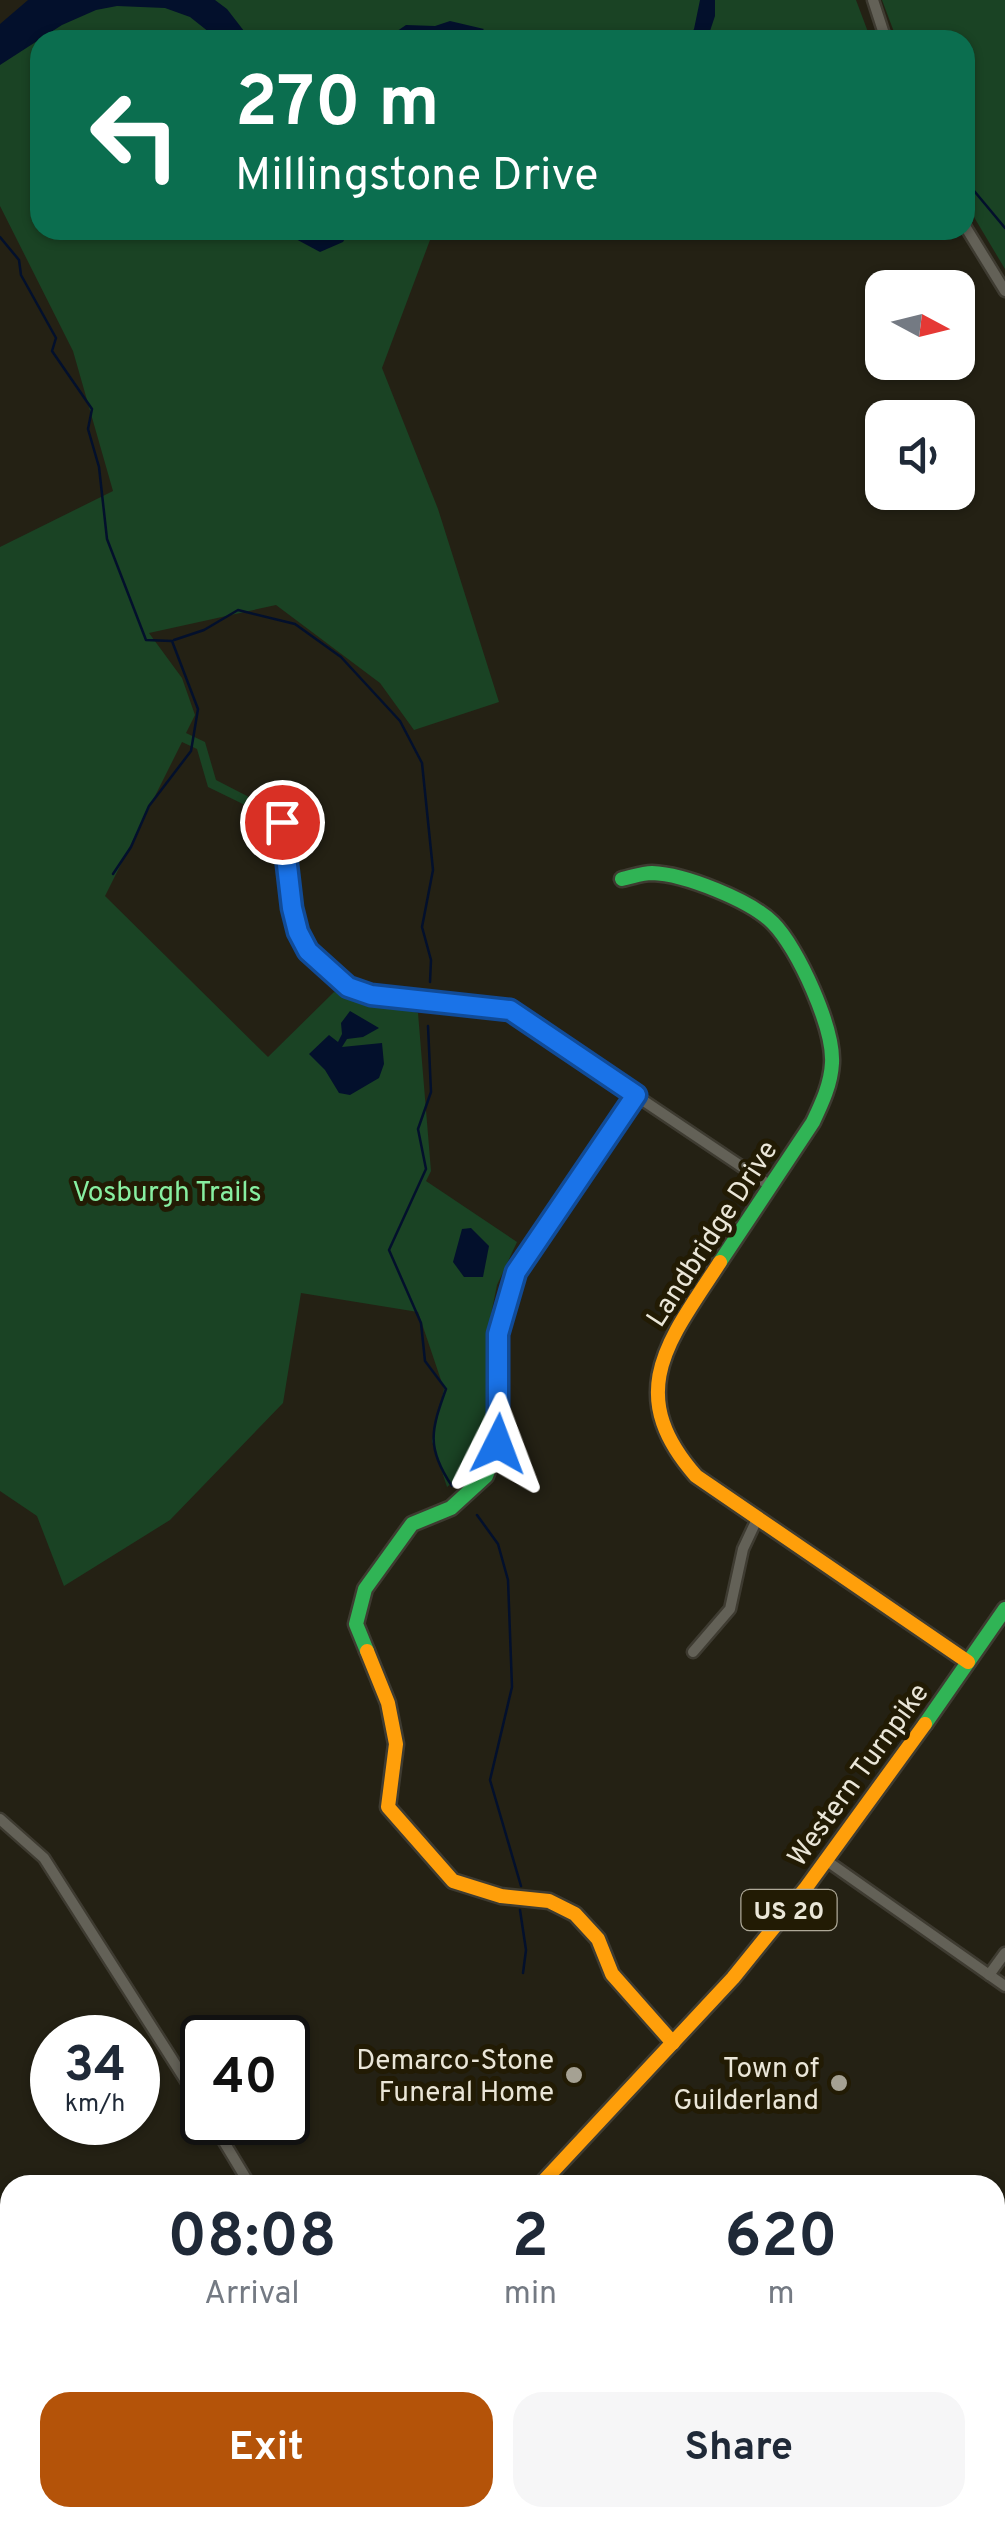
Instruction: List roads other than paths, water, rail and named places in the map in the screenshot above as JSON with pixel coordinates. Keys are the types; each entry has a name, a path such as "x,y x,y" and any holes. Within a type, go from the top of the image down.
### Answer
{"street":[{"path":"873,0 883,30"},
{"path":"973,240 1005,292"},
{"path":"282,822 298,932 308,951 348,987 371,995 510,1010 769,1186"},
{"name":"Landbridge Drive","path":"622,879 653,873 747,903 771,920 826,1016 832,1042 833,1065 824,1100 670,1339 656,1402 668,1441 696,1476 968,1662"},
{"path":"636,1095 516,1272 498,1334 498,1444 486,1476 451,1508 412,1524 365,1589 356,1624 388,1704 396,1744 388,1807 453,1881 502,1896 549,1901 575,1914 598,1939 612,1974 673,2043"},
{"path":"693,1652 730,1610 743,1549 758,1516"},
{"name":"Western Turnpike","path":"549,2175 732,1979 827,1861 1005,1608"},
{"path":"0,1819 44,1858 180,2071"},
{"path":"827,1861 1005,1986"},
{"path":"989,1975 1005,1953"},
{"path":"226,2145 244,2175"}],"water":[{"path":"28,0 215,0 243,30 206,30 190,17 165,8 117,6 96,10 54,30 30,30 30,46 0,65 0,24"},
{"path":"700,0 715,0 710,30 694,29"},
{"path":"450,21 484,29 399,30 406,25 435,26"},
{"path":"298,240 344,240 343,242 320,252"},
{"path":"350,1011 379,1028 363,1037 347,1039 342,1047 382,1043 384,1064 379,1078 350,1095 339,1093 309,1054 329,1035 338,1042 341,1023"},
{"path":"471,1228 489,1246 483,1277 464,1277 453,1262 462,1229"}],"waterway":[{"path":"975,192 1005,228"},
{"path":"0,237 19,260 21,275 56,338 52,351 92,409 88,429 99,467 107,539 146,640 172,641 198,709 191,751 149,806 131,847 113,874"},
{"path":"174,640 204,630 238,610 295,624 341,657 400,721 422,763 433,870 422,927 431,960 430,982"},
{"path":"428,1026 431,1092 418,1129 426,1169 389,1250 421,1323 425,1361 446,1389 434,1439 438,1461 452,1486"},
{"path":"477,1515 498,1544 508,1580 512,1687 490,1780 521,1886"},
{"path":"520,1910 526,1950 523,1973"}],"place":[{"name":"Demarco-Stone Funeral Home","path":"574,2075"},
{"name":"Town of Guilderland","path":"839,2083"}],"park label":[{"name":"Vosburgh Trails","path":"167,1191"}]}
